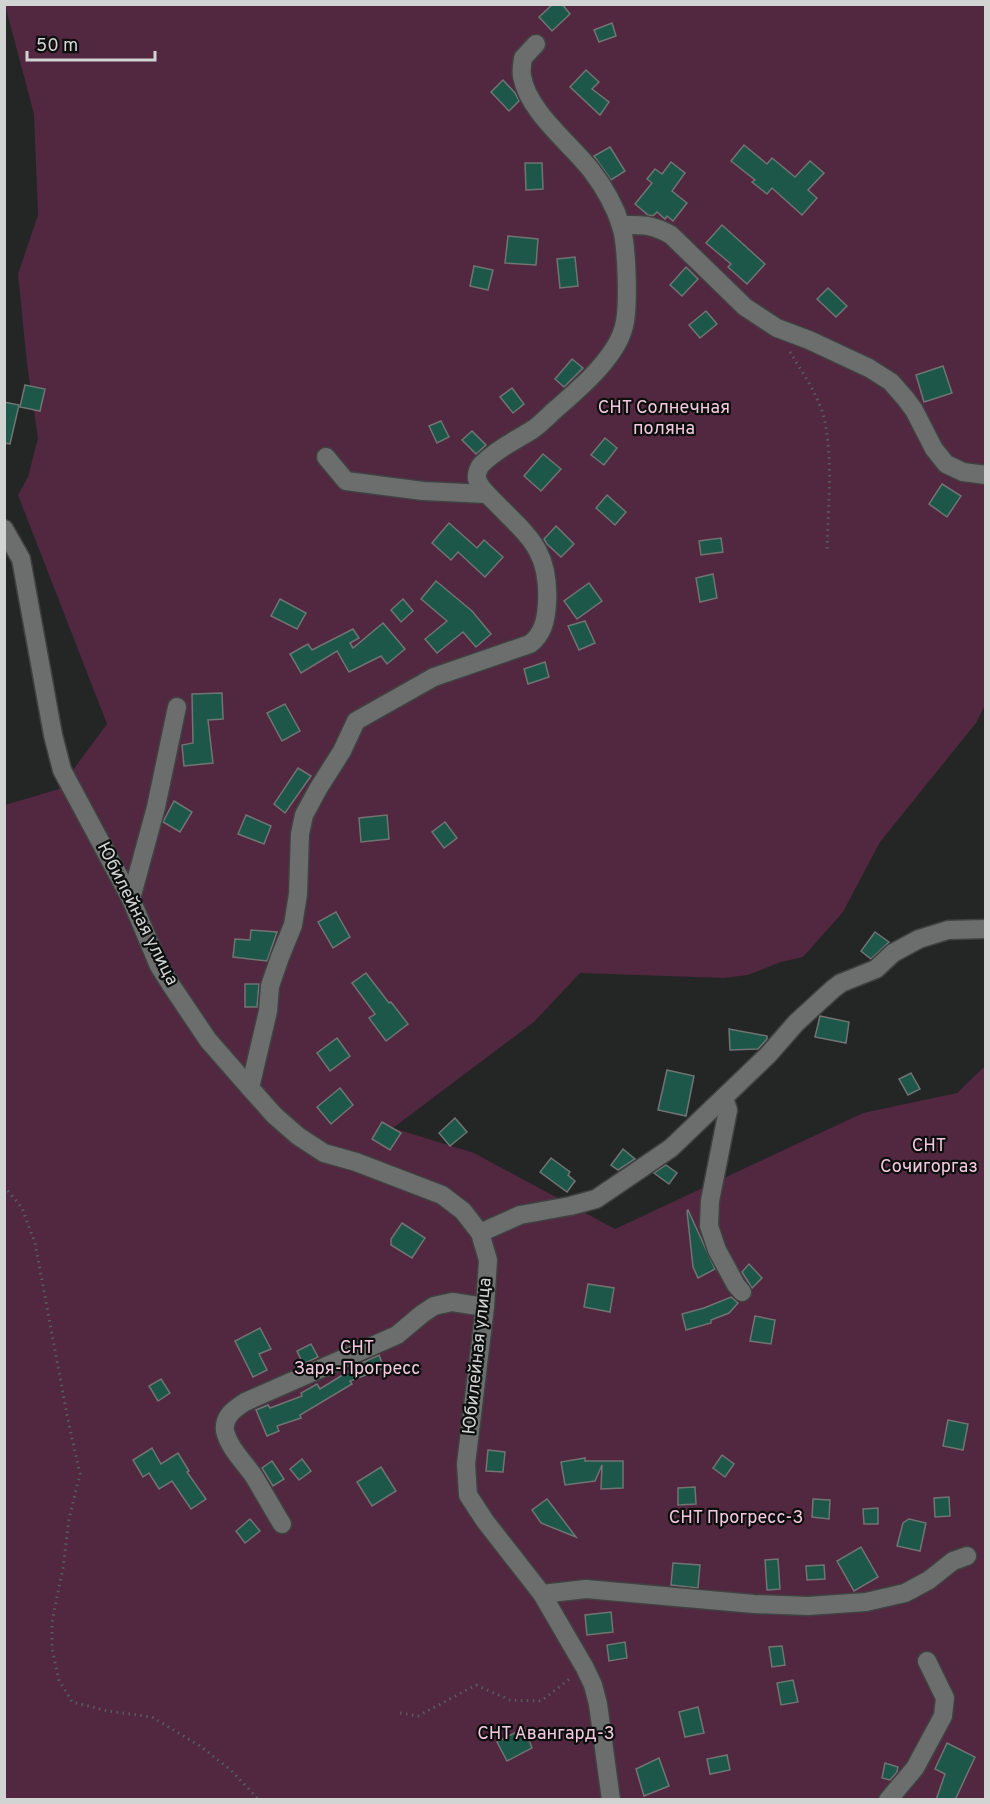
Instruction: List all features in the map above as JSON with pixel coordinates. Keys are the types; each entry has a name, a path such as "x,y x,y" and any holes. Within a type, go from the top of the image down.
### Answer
{"street":[{"path":"250,1089 268,1011 270,986 293,925 298,894 300,834 304,815 342,751 356,721 434,677 530,644 537,639 546,619 548,585 542,558 533,542 487,494 477,480 481,464 534,428 587,382 606,360 624,326 627,288 621,225 606,192 590,169 551,126 528,95 522,76 523,58 536,44"},
{"path":"621,225 657,227 671,235 745,307 777,328 869,368 891,382 914,410 934,449 946,464 963,472 986,475"},
{"path":"326,457 346,481 423,491 487,494"},
{"name":"Юбилейная улица","path":"4,529 21,559 53,735 62,770 131,899 159,966 208,1040 250,1089 298,1136 324,1154 356,1162 442,1195 463,1211 480,1233 488,1260 485,1307 466,1464 468,1495 485,1521 542,1594 593,1685 598,1704 611,1800"},
{"path":"131,899 156,807 177,707"},
{"path":"480,1233 520,1215 597,1199 671,1148 768,1055 796,1023 832,988 876,969 893,953 919,939 948,930 986,929"},
{"path":"724,1098 728,1110 710,1201 709,1226 717,1250 742,1292"},
{"path":"282,1524 225,1431 227,1419 232,1410 245,1402 397,1335 434,1306 452,1302 485,1307"},
{"path":"542,1594 586,1589 754,1604 808,1606 866,1602 905,1593 929,1580 953,1561 968,1556"},
{"path":"888,1800 915,1768 943,1716 945,1698 927,1660"}],"path":[{"path":"777,328 779,338 811,386 825,421 829,462 826,552"},
{"path":"4,1186 22,1208 35,1243 80,1474 69,1519 63,1568 52,1622 52,1649 59,1680 72,1702 108,1711 152,1717 200,1746 231,1770 259,1800"},
{"path":"400,1713 418,1716 476,1685 510,1700 541,1701 585,1668"}],"green space":[{"path":"5,5 985,5 986,703 976,723 880,842 843,912 803,957 781,962 748,975 724,978 580,973 534,1022 393,1128 474,1153 615,1229 863,1113 957,1093 985,1066 985,1799 5,1800 5,805 59,789 107,724 18,495 28,477 38,438 27,364 18,274 38,215 34,114"}],"building":[{"path":"553,4 562,4 570,14 552,31 539,17"},
{"path":"612,23 616,36 599,42 594,30"},
{"path":"586,70 599,82 592,89 609,102 600,115 570,87"},
{"path":"503,80 519,101 509,111 491,92"},
{"path":"744,145 767,164 772,158 795,177 810,161 824,173 808,190 817,198 802,215 772,188 767,194 752,182 755,180 731,161"},
{"path":"610,147 625,171 611,180 594,156"},
{"path":"671,162 685,173 672,191 687,203 673,221 667,216 665,219 657,212 653,216 648,215 635,204 652,183 647,179 655,169 662,174"},
{"path":"525,163 542,163 543,189 526,190"},
{"path":"722,225 765,264 747,284 728,267 731,264 706,243"},
{"path":"508,236 538,239 536,265 505,263"},
{"path":"575,257 578,286 560,288 557,259"},
{"path":"474,266 493,270 488,290 470,286"},
{"path":"686,267 698,279 682,296 670,285"},
{"path":"828,288 847,306 836,317 817,299"},
{"path":"706,311 717,324 700,338 689,325"},
{"path":"572,359 583,368 564,387 555,379"},
{"path":"943,366 952,393 924,402 916,375"},
{"path":"25,385 45,389 40,411 20,407"},
{"path":"512,388 524,404 513,413 500,397"},
{"path":"4,402 19,405 10,444 4,443"},
{"path":"441,421 449,437 437,443 429,426"},
{"path":"472,431 486,445 476,454 462,440"},
{"path":"605,438 617,448 604,465 591,455"},
{"path":"543,454 561,469 541,491 524,476"},
{"path":"942,484 961,496 947,517 929,504"},
{"path":"607,495 626,512 615,525 596,508"},
{"path":"449,523 477,548 484,540 503,557 485,577 458,552 451,560 432,543"},
{"path":"556,526 574,544 561,557 544,539"},
{"path":"721,538 723,552 701,555 699,541"},
{"path":"713,574 717,598 700,602 696,578"},
{"path":"436,581 472,611 491,634 476,647 463,632 437,653 425,639 447,621 421,599"},
{"path":"589,583 602,601 577,619 564,601"},
{"path":"280,599 306,613 297,629 271,616"},
{"path":"403,599 413,611 401,622 391,610"},
{"path":"585,621 595,643 579,650 568,626"},
{"path":"383,623 405,649 387,664 381,656 349,672 337,651 301,673 290,654 308,644 312,650 353,629 359,638 350,643 353,648"},
{"path":"545,662 549,677 528,684 524,669"},
{"path":"222,693 223,719 208,720 213,763 184,766 182,745 193,743 192,694"},
{"path":"285,704 300,731 282,741 267,713"},
{"path":"298,768 311,776 285,813 274,804"},
{"path":"174,801 192,812 180,832 163,822"},
{"path":"246,815 271,826 264,844 238,834"},
{"path":"387,815 389,839 361,842 359,818"},
{"path":"445,822 457,838 444,848 432,832"},
{"path":"336,912 350,937 333,948 318,922"},
{"path":"251,930 277,932 267,961 233,957 235,939 250,940"},
{"path":"875,932 889,942 871,959 861,951"},
{"path":"366,973 408,1024 386,1041 369,1018 375,1014 352,983"},
{"path":"245,984 259,984 257,1007 245,1007"},
{"path":"820,1016 849,1022 846,1043 815,1037"},
{"path":"729,1029 767,1036 767,1039 758,1049 730,1050"},
{"path":"337,1038 350,1056 330,1071 317,1053"},
{"path":"667,1070 694,1076 686,1116 658,1110"},
{"path":"911,1073 920,1089 908,1095 899,1079"},
{"path":"340,1088 353,1105 331,1124 317,1107"},
{"path":"455,1118 467,1132 450,1146 439,1133"},
{"path":"382,1122 401,1133 390,1150 372,1139"},
{"path":"623,1149 635,1159 618,1170 611,1165"},
{"path":"551,1158 570,1172 568,1175 575,1181 567,1192 540,1172"},
{"path":"666,1165 677,1173 669,1184 654,1173"},
{"path":"688,1210 715,1269 698,1278 693,1267"},
{"path":"402,1223 425,1238 412,1258 391,1245 391,1239"},
{"path":"749,1264 762,1278 752,1288 742,1272"},
{"path":"588,1284 614,1288 610,1312 584,1307"},
{"path":"731,1297 738,1303 729,1313 711,1320 711,1323 686,1330 682,1314"},
{"path":"755,1316 775,1320 771,1344 750,1341"},
{"path":"260,1328 271,1349 259,1354 267,1370 253,1377 235,1341"},
{"path":"311,1344 318,1357 303,1364 297,1351"},
{"path":"379,1355 384,1368 350,1381 352,1384 300,1415 301,1418 277,1426 279,1431 267,1436 256,1410 268,1405 270,1408 302,1396 301,1393 317,1384 320,1389"},
{"path":"161,1379 170,1393 158,1401 149,1386"},
{"path":"948,1420 968,1424 963,1450 943,1446"},
{"path":"152,1448 161,1464 178,1453 189,1471 187,1472 206,1499 191,1509 172,1481 159,1489 149,1473 143,1477 133,1460"},
{"path":"488,1450 505,1452 503,1472 486,1471"},
{"path":"722,1455 734,1464 725,1477 713,1468"},
{"path":"585,1458 585,1461 623,1461 623,1488 601,1489 602,1465 595,1481 565,1485 561,1462"},
{"path":"302,1459 311,1471 299,1480 290,1469"},
{"path":"272,1461 284,1479 273,1486 262,1468"},
{"path":"381,1467 396,1491 372,1506 357,1482"},
{"path":"695,1487 696,1504 678,1505 678,1488"},
{"path":"949,1497 950,1516 935,1517 934,1498"},
{"path":"547,1499 576,1537 541,1523 532,1510"},
{"path":"813,1499 830,1500 829,1519 812,1517"},
{"path":"878,1508 878,1524 864,1524 863,1509"},
{"path":"250,1519 260,1531 245,1543 236,1531"},
{"path":"909,1519 926,1523 920,1551 897,1546 903,1523"},
{"path":"861,1547 878,1577 854,1591 837,1561"},
{"path":"778,1559 780,1589 767,1590 765,1560"},
{"path":"673,1563 700,1565 698,1588 671,1585"},
{"path":"824,1565 825,1579 807,1580 806,1566"},
{"path":"611,1612 613,1632 587,1635 585,1615"},
{"path":"625,1642 627,1658 609,1661 607,1645"},
{"path":"782,1646 785,1665 772,1667 769,1647"},
{"path":"793,1680 798,1702 781,1705 777,1683"},
{"path":"698,1707 704,1733 685,1737 679,1712"},
{"path":"524,1728 532,1748 507,1761 497,1742"},
{"path":"947,1743 975,1757 955,1800 936,1800 945,1774 935,1769"},
{"path":"727,1755 730,1770 710,1774 707,1759"},
{"path":"659,1758 669,1786 644,1796 636,1769"},
{"path":"885,1763 898,1767 890,1780 882,1778"}],"park label":[{"name":"СНТ Солнечная поляна","path":"664,418"},
{"name":"СНТ Сочигоргаз","path":"929,1156"},
{"name":"СНТ Заря-Прогресс","path":"357,1358"},
{"name":"СНТ Прогресс-3","path":"736,1518"},
{"name":"СНТ Авангард-3","path":"546,1734"}]}
